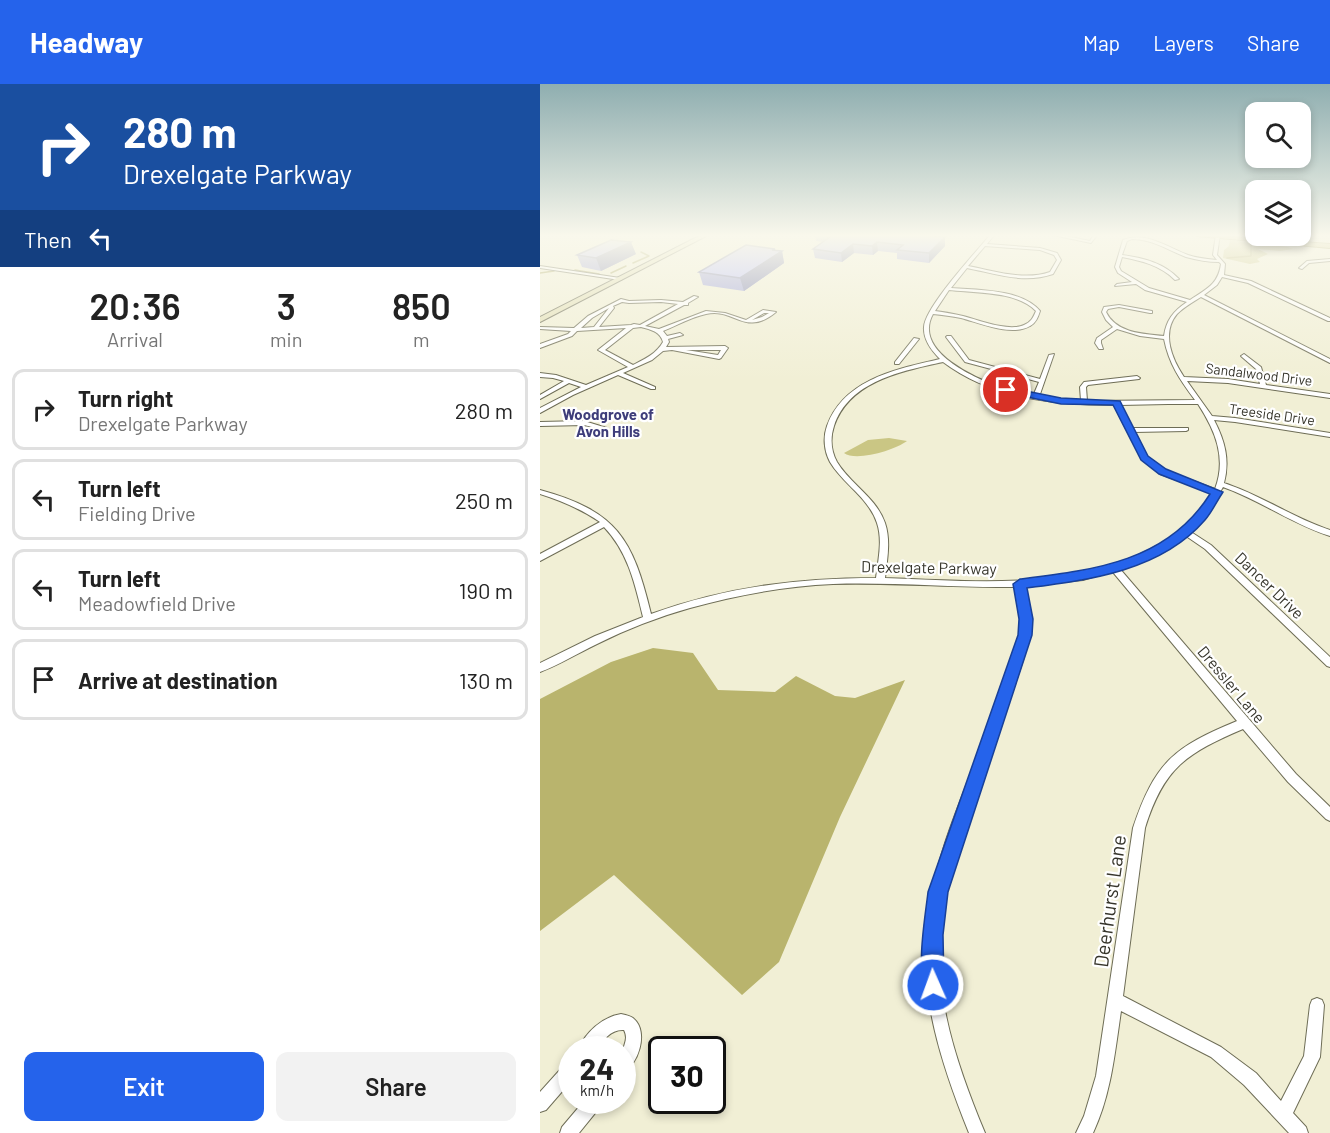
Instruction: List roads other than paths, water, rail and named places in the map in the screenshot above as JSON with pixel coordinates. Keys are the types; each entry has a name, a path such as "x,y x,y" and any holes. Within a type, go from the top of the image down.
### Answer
{"main road":[{"path":"540,320 612,283"}],"street":[{"path":"955,283 931,312 926,324 928,338 944,360 991,386 1036,397 1084,402 1200,402"},
{"path":"1118,285 1134,283 1149,290 1188,301"},
{"path":"1150,312 1115,306 1106,308 1104,313 1107,319 1117,327 1133,333 1166,338 1171,319 1188,301 1201,295 1216,283"},
{"path":"1251,283 1330,320"},
{"path":"931,312 1016,329 1027,326 1037,316 1034,305 1019,298 950,289"},
{"path":"1201,295 1330,361"},
{"path":"633,366 602,350 638,326 696,297"},
{"path":"540,346 564,338 591,316 621,300 686,304"},
{"path":"596,328 612,308 610,306"},
{"path":"540,328 575,330 638,326 659,331 706,312 747,321 762,321 774,312 764,311 747,321"},
{"path":"1101,348 1099,339 1117,327"},
{"path":"659,331 665,338"},
{"path":"665,338 680,335"},
{"path":"949,337 967,361"},
{"path":"540,411 586,387 650,359 662,349 665,338"},
{"name":"Drexelgate Parkway","path":"540,668 595,640 648,618 749,590 817,582 1020,584 1071,579 1115,569 1160,549 1186,532 1202,516 1219,488 1223,470 1222,448 1210,418 1170,355 1166,338"},
{"path":"897,363 916,339"},
{"path":"662,349 719,357 725,348 674,350"},
{"path":"1036,397 1052,355"},
{"path":"1244,356 1259,368 1263,386"},
{"path":"880,581 884,549 881,522 871,504 848,481 834,462 828,445 830,427 840,407 867,385 897,372 944,360"},
{"path":"952,366 967,361 1042,381"},
{"path":"618,373 653,388"},
{"path":"540,375 554,376 586,387"},
{"path":"1084,402 1083,387 1086,383 1137,378"},
{"name":"Sandalwood Drive","path":"1184,379 1215,380 1330,396"},
{"path":"540,397 569,381"},
{"path":"1116,403 1139,452 1153,465 1174,477 1249,494 1293,519 1330,533"},
{"name":"Treeside Drive","path":"1210,418 1330,435"},
{"path":"540,424 584,423 604,428"},
{"path":"1129,430 1186,429"},
{"path":"540,492 573,503 605,523 617,534 629,551 642,589 648,618"},
{"path":"540,558 605,523"},
{"name":"Dancer Drive","path":"1186,532 1208,547 1330,663"},
{"name":"Dressler Lane","path":"1115,569 1292,778 1330,814"},
{"path":"977,1133 955,1079 941,1035 933,985 933,935 938,892 943,873 1025,635 1026,619 1020,584"},
{"name":"Deerhurst Lane","path":"1084,1133 1091,1119 1104,1076 1139,828 1148,800 1163,772 1184,752 1205,740 1245,723"},
{"path":"1115,1000 1216,1052 1250,1079 1284,1113 1300,1133"},
{"path":"1284,1113 1312,1057 1317,1005"},
{"path":"599,1036 610,1024 617,1021 628,1023 634,1036"},
{"path":"540,1104 558,1083"},
{"path":"568,1133 583,1114"}],"district":[{"name":"Woodgrove of Avon Hills","path":"608,422"}]}
